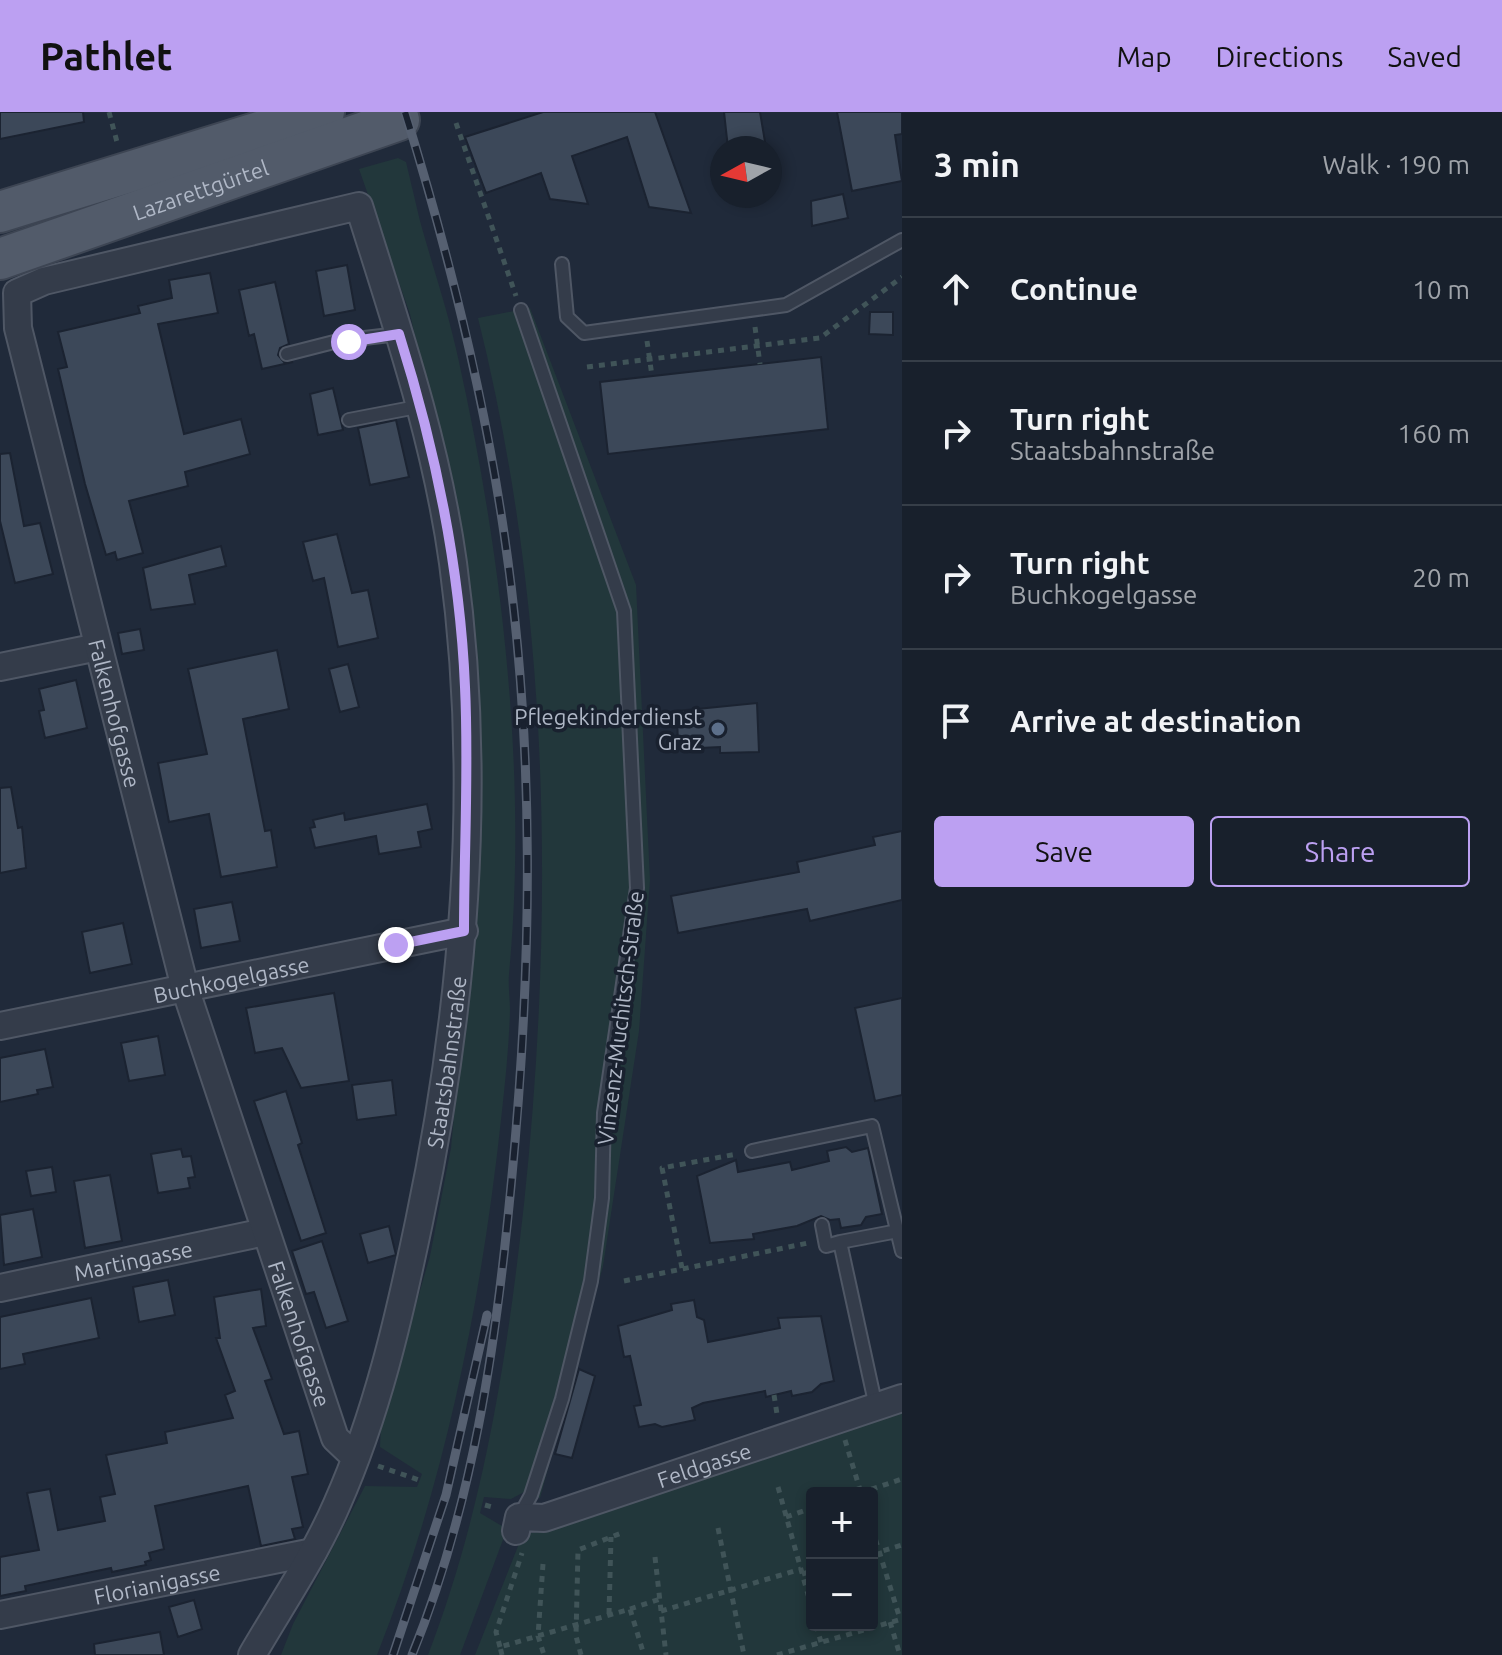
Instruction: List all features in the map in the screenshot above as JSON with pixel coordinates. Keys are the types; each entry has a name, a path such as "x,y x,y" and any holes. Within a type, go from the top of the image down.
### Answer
{"main road":[{"name":"Lazarettgürtel","path":"0,212 324,112"},
{"name":"Lazarettgürtel","path":"0,259 424,117"}],"street":[{"name":"Staatsbahnstraße","path":"252,1655 313,1552 355,1457 397,1328 434,1152 464,931 465,687 453,562 422,406 359,206"},
{"name":"Falkenhofgasse","path":"355,1457 335,1438 185,988 18,328 17,293 44,281 359,206"},
{"path":"0,667 98,647"},
{"name":"Buchkogelgasse","path":"0,1026 464,931"},
{"name":"Martingasse","path":"0,1288 265,1232"},
{"name":"Feldgasse","path":"522,1523 902,1398"},
{"name":"Florianigasse","path":"0,1615 313,1552"}],"lane":[{"path":"562,264 567,317 584,333 786,305 902,240"},
{"name":"Vinzenz-Muchitsch-Straße","path":"521,310 624,611 637,888 604,1113 602,1198 591,1281 562,1399 522,1523"},
{"path":"287,354 338,341 399,334"},
{"path":"349,420 422,406"},
{"path":"752,1151 872,1126 902,1251"},
{"path":"822,1225 826,1246 898,1231"},
{"path":"840,1242 876,1407"}],"path":[{"path":"109,112 118,147"},
{"path":"424,117 521,310"},
{"path":"587,367 820,338 902,277"},
{"path":"753,310 760,364"},
{"path":"645,324 652,376"},
{"path":"682,1268 662,1168 752,1151"},
{"path":"624,1281 825,1240"},
{"path":"845,1439 858,1487"},
{"path":"355,1457 419,1480"},
{"path":"878,1487 902,1479"},
{"path":"778,1487 806,1588"},
{"path":"786,1517 806,1510"},
{"path":"502,1655 496,1632 522,1523"},
{"path":"718,1528 744,1655"},
{"path":"581,1655 576,1624 578,1550 624,1532"},
{"path":"609,1614 611,1537"},
{"path":"880,1552 902,1545"},
{"path":"777,1655 901,1619 878,1546"},
{"path":"655,1557 666,1655"},
{"path":"543,1564 538,1636 544,1655"},
{"path":"661,1611 806,1571"},
{"path":"500,1647 660,1599"},
{"path":"630,1609 644,1655"},
{"path":"890,1622 900,1655"},
{"path":"818,1631 821,1642"},
{"path":"813,1645 816,1655"}],"green space":[{"path":"398,158 406,162 455,344 488,512 499,589 513,745 515,823 508,1052 483,1257 457,1392 422,1525 377,1655 281,1655 293,1624 365,1486 417,1487 422,1474 380,1447 381,1426 430,1256 451,1148 479,848 467,560 410,314 359,169"},
{"path":"530,308 636,585 650,880 639,1031 603,1266 540,1498 524,1492 511,1499 484,1497 480,1513 507,1529 460,1655 428,1655 464,1545 491,1432 510,1319 534,1093 542,870 540,759 532,648 520,537 502,427 478,318"},
{"path":"902,1412 902,1655 475,1655 522,1536"}],"building":[{"path":"0,112 83,112 84,122 0,139"},
{"path":"543,112 655,112 691,213 649,207 627,137 572,156 588,204 550,199 541,173 486,193 465,137"},
{"path":"724,112 760,112 764,136 727,136"},
{"path":"837,112 902,112 902,134 895,135 902,181 852,191"},
{"path":"843,194 848,218 812,226 811,201"},
{"path":"347,265 355,310 324,316 316,271"},
{"path":"210,273 218,313 158,324 184,434 241,419 250,454 185,472 188,486 129,501 143,553 117,560 115,552 106,555 85,484 58,369 67,367 58,332 140,313 138,306 172,298 169,280"},
{"path":"275,282 289,344 280,348 278,355 284,362 293,362 262,369 254,334 249,336 239,290"},
{"path":"870,312 893,312 893,335 869,334"},
{"path":"821,357 828,429 608,454 600,382"},
{"path":"333,388 343,430 318,435 310,394"},
{"path":"396,420 409,477 370,485 358,428"},
{"path":"10,453 24,526 40,523 53,574 15,583 0,521 0,454"},
{"path":"337,534 352,593 368,590 378,638 338,647 324,578 313,581 303,542"},
{"path":"221,546 226,566 189,575 195,604 151,610 143,568"},
{"path":"140,629 144,650 122,654 118,633"},
{"path":"277,650 289,709 243,719 265,831 271,830 277,867 221,877 209,814 169,822 158,763 207,754 188,669"},
{"path":"348,664 359,707 340,712 329,669"},
{"path":"76,680 87,728 45,738 39,711 44,710 39,689"},
{"name":"Pflegekinderdienst Graz","path":"757,703 759,752 720,753 720,747 678,749 677,711"},
{"path":"11,787 18,828 22,827 26,868 0,873 0,788"},
{"path":"427,804 432,829 418,832 421,847 379,854 376,836 315,848 310,828 315,827 313,820 344,813 345,820"},
{"path":"902,831 902,900 810,921 807,909 678,933 671,896 799,872 797,862 875,845 873,837"},
{"path":"232,902 240,941 201,948 194,909"},
{"path":"123,923 132,964 90,973 82,932"},
{"path":"334,993 349,1081 301,1088 282,1048 255,1053 246,1008"},
{"path":"902,998 902,1095 875,1101 855,1008"},
{"path":"158,1036 165,1075 129,1081 121,1043"},
{"path":"45,1049 53,1087 37,1090 38,1094 0,1102 0,1058"},
{"path":"392,1080 396,1115 357,1120 352,1085"},
{"path":"286,1091 302,1143 298,1145 326,1233 301,1241 254,1101"},
{"path":"846,1147 852,1152 868,1148 882,1214 866,1217 861,1225 841,1228 839,1219 830,1220 821,1216 797,1226 753,1234 754,1239 710,1243 697,1176 736,1160 738,1172 790,1162 792,1170 829,1161 827,1151"},
{"path":"181,1149 183,1157 191,1156 195,1177 188,1178 190,1188 158,1193 151,1154"},
{"path":"52,1167 56,1192 31,1196 26,1171"},
{"path":"110,1175 122,1241 85,1248 74,1181"},
{"path":"33,1209 42,1257 4,1265 0,1215"},
{"path":"389,1226 396,1255 368,1263 360,1234"},
{"path":"322,1241 348,1321 326,1328 314,1292 306,1294 292,1251"},
{"path":"168,1280 175,1315 139,1322 133,1287"},
{"path":"261,1289 266,1326 253,1328 272,1379 265,1381 284,1434 299,1431 308,1474 292,1477 303,1527 292,1529 295,1539 261,1546 248,1486 155,1506 164,1549 149,1553 151,1560 145,1562 146,1565 112,1572 111,1568 25,1586 26,1591 0,1596 0,1557 39,1550 27,1493 50,1489 58,1530 105,1521 100,1497 115,1494 106,1455 167,1443 165,1432 233,1418 225,1395 235,1391 216,1338 220,1338 214,1297"},
{"path":"91,1298 99,1338 23,1354 25,1364 0,1369 0,1317"},
{"path":"694,1300 697,1317 704,1320 708,1342 780,1328 778,1318 821,1316 834,1381 821,1384 812,1392 792,1396 791,1391 766,1397 765,1391 703,1403 692,1408 695,1420 662,1427 655,1424 639,1427 634,1406 641,1405 630,1356 624,1357 618,1326 672,1310 671,1304"},
{"path":"579,1369 595,1376 572,1458 555,1454"},
{"path":"194,1600 202,1629 178,1637 169,1607"},
{"path":"160,1632 164,1655 95,1655 94,1644"}],"railway":[{"path":"405,112 463,321 486,426 504,533 522,696 527,860 518,1105 498,1306 466,1483 451,1541 412,1655"},
{"path":"393,1655 446,1495 487,1315"}],"place":[{"name":"Pflegekinderdienst Graz","path":"718,729"}],"route":[{"path":"349,342 399,334 427,425 453,562 465,687 464,931 396,945"}]}
